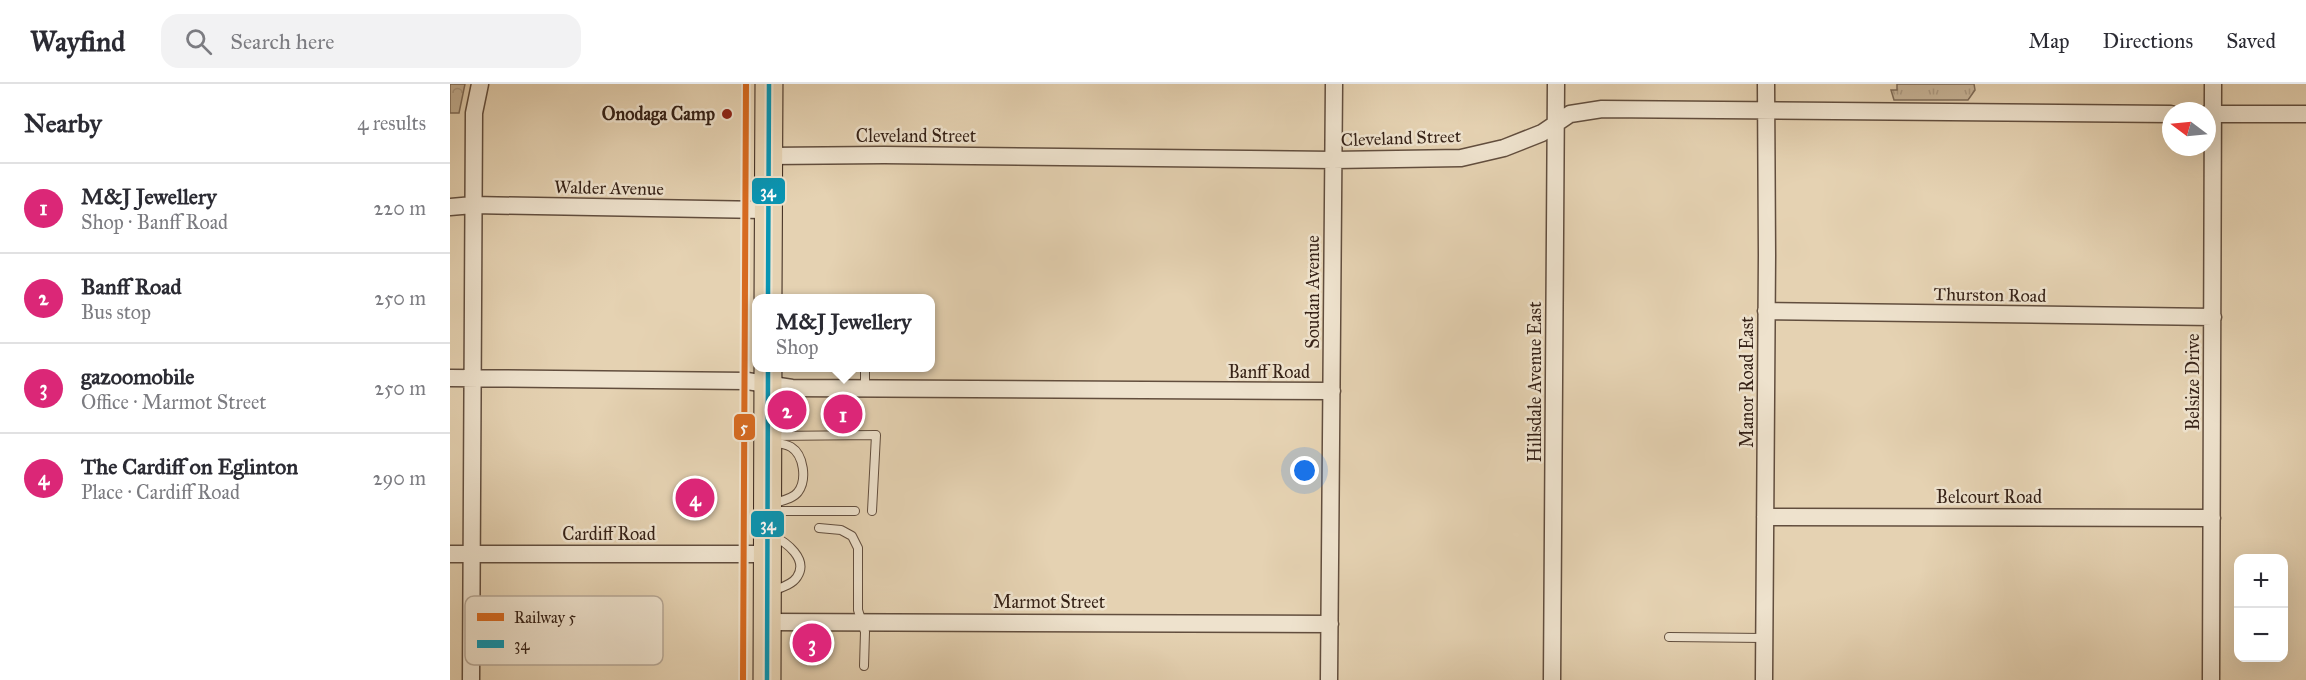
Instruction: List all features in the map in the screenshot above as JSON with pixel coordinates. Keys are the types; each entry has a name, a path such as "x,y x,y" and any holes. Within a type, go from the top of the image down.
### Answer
{"main road":[{"path":"768,84 768,294"},
{"path":"767,680 769,376"}],"street":[{"path":"471,596 474,113 480,84"},
{"name":"Soudan Avenue","path":"1329,680 1334,84"},
{"name":"Hillsdale Avenue East","path":"1552,680 1556,443 1556,84"},
{"name":"Manor Road East","path":"1764,680 1766,84"},
{"name":"Belsize Drive","path":"2211,102 2213,84"},
{"name":"Cleveland Street","path":"767,156 884,155 1333,160 1461,158 1504,148 1542,133 1570,114 1602,109 2162,114"},
{"path":"2216,114 2306,114"},
{"name":"Belsize Drive","path":"2211,156 2213,317 2211,680"},
{"name":"Walder Avenue","path":"450,207 473,205 767,210"},
{"name":"Thurston Road","path":"1766,311 2213,317"},
{"name":"Banff Road","path":"450,378 747,381 769,376 792,388 1332,391"},
{"name":"Belcourt Road","path":"1766,517 2212,518"},
{"name":"Cardiff Road","path":"450,554 471,554 769,526"},
{"name":"Marmot Street","path":"768,622 1330,624"}],"lane":[{"path":"865,372 865,388"},
{"path":"769,438 876,435 873,511"},
{"path":"769,526 855,511"},
{"path":"819,528 841,530 855,540 858,548 858,610 865,632 864,666"},
{"path":"1669,637 1764,638"}],"green space":[{"path":"450,84 465,84 459,113 450,113"},
{"path":"1897,84 1974,84 1975,90 1968,100 1894,100 1891,90 1897,90"}],"rail line":[{"name":"5","path":"743,680 746,84"}],"transit line":[{"name":"34","path":"768,294 769,84"},
{"name":"34","path":"767,680 768,372"}],"place":[{"name":"Onodaga Camp","path":"727,114"},
{"name":"Banff Road","path":"787,410"},
{"name":"M&J Jewellery","path":"843,414"},
{"name":"The Cardiff on Eglinton","path":"695,498"},
{"name":"gazoomobile","path":"812,643"}]}
